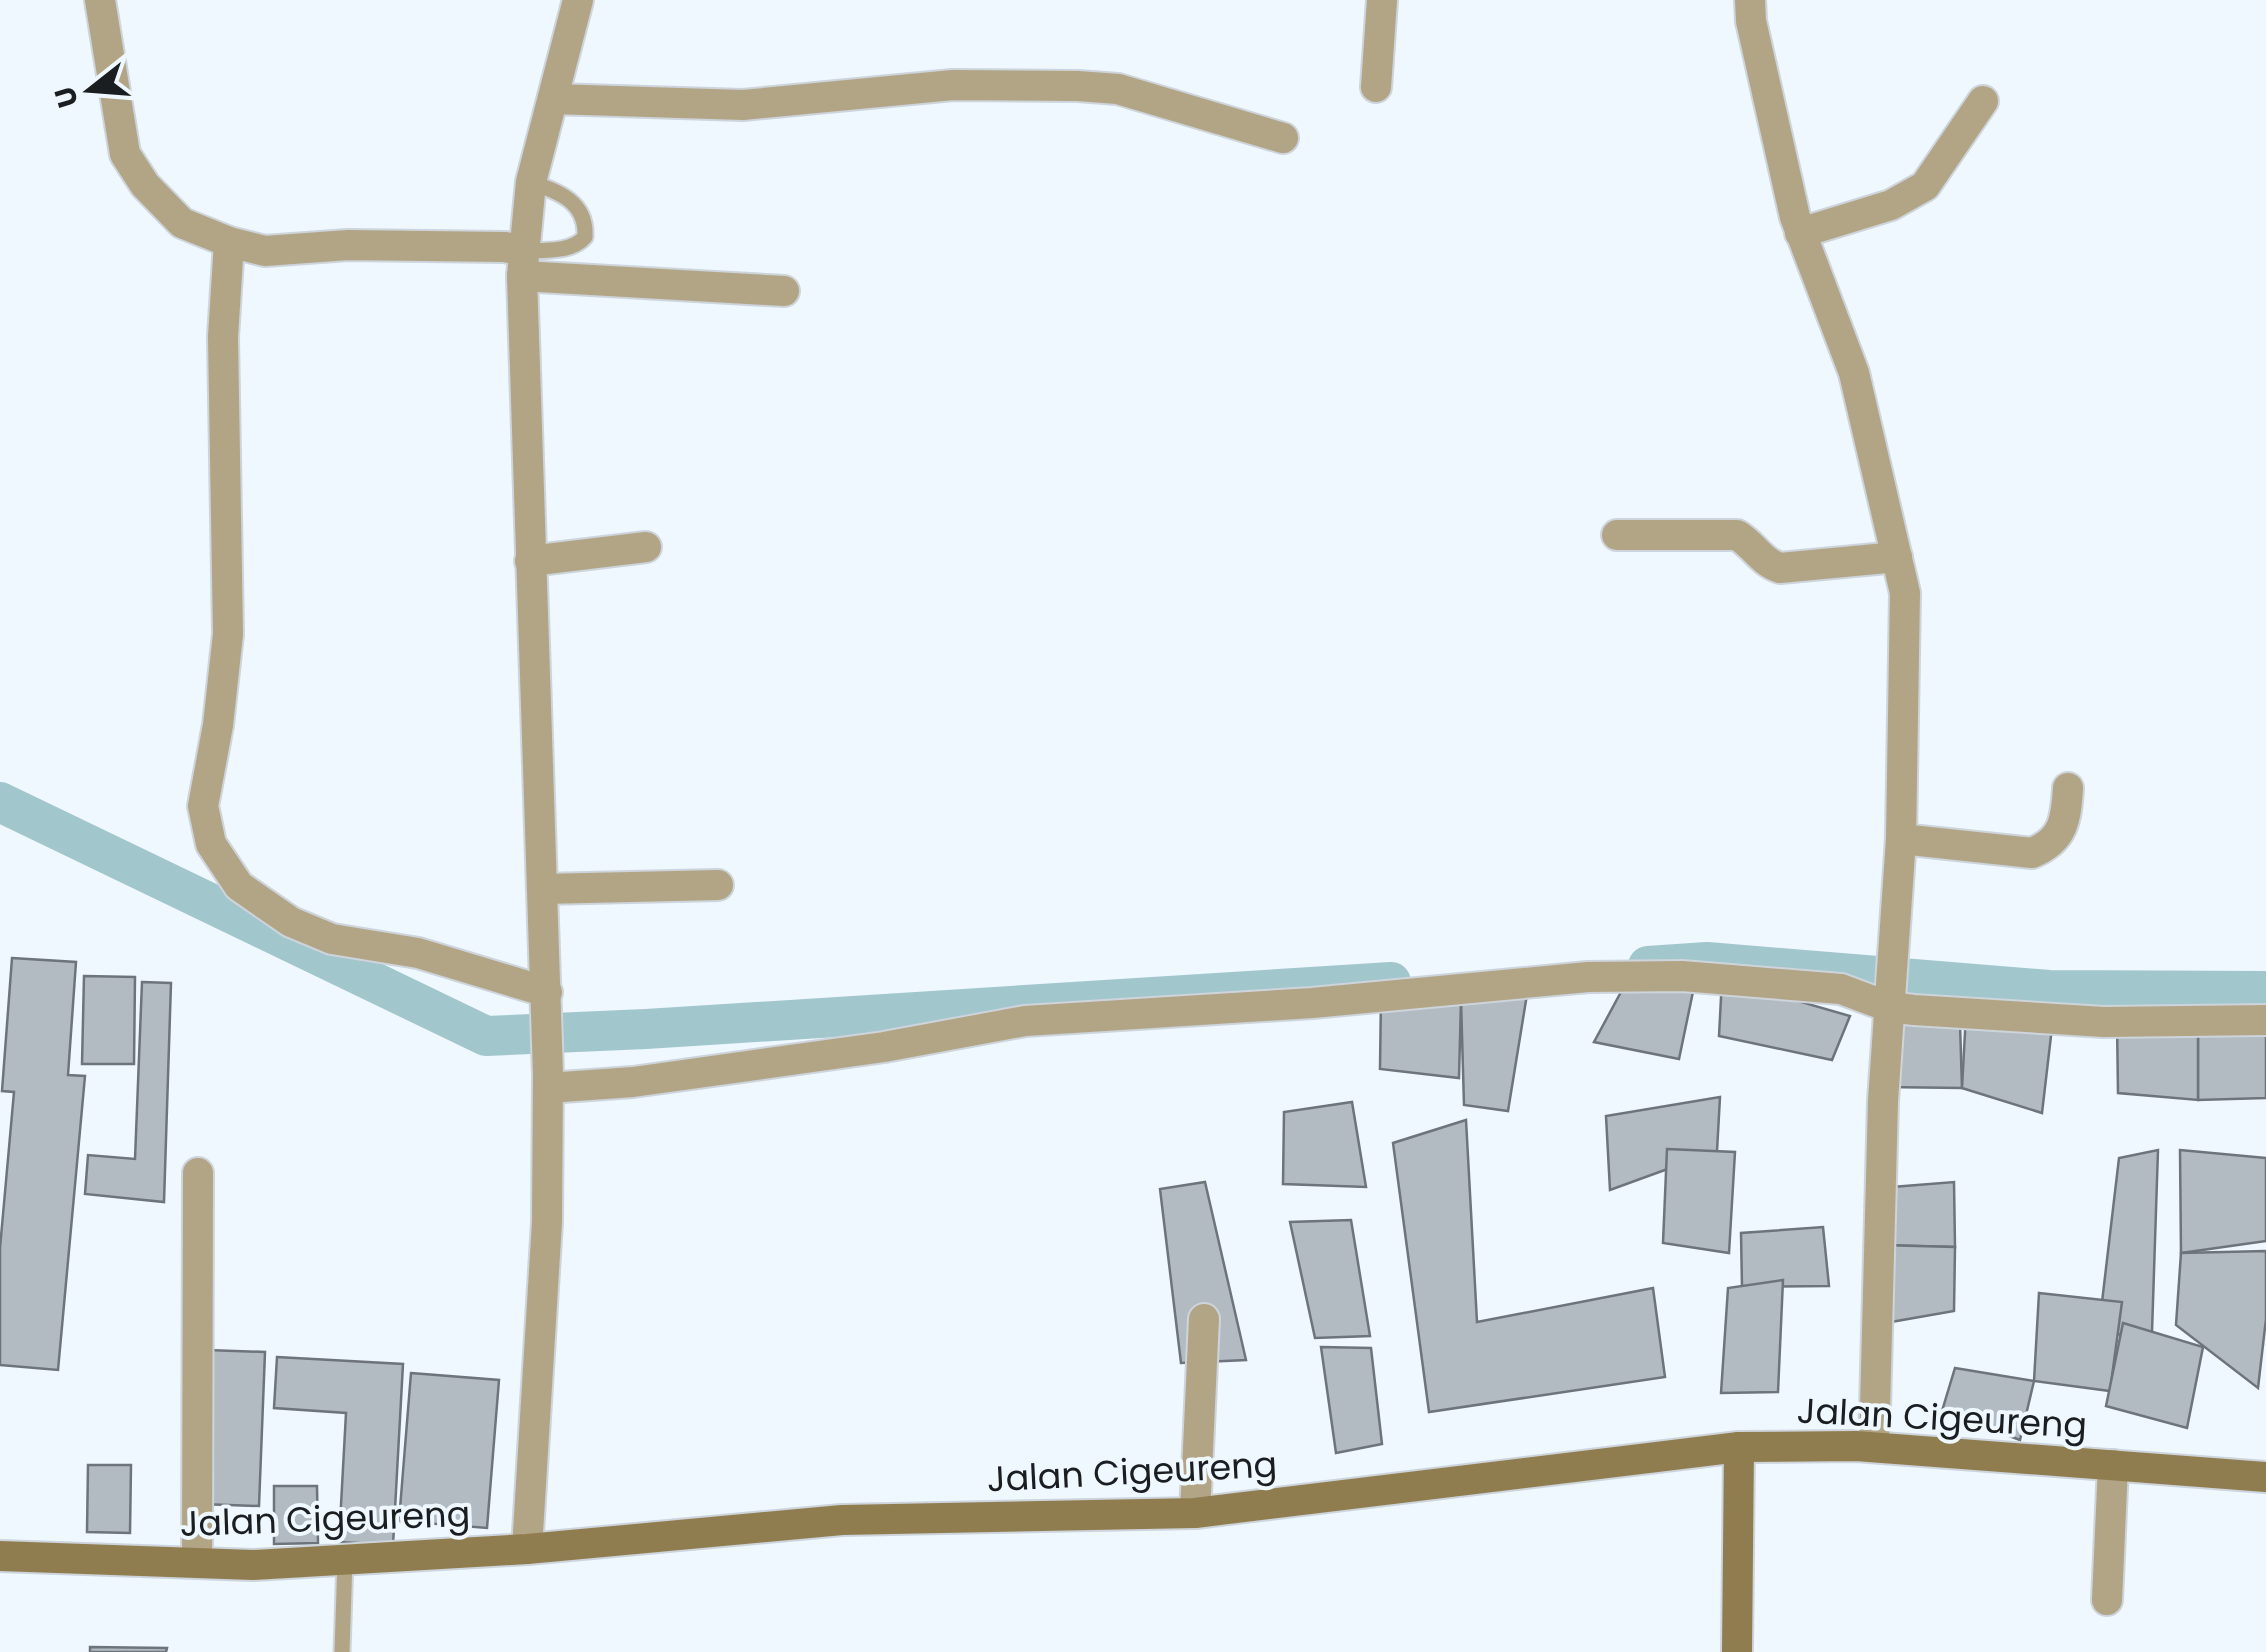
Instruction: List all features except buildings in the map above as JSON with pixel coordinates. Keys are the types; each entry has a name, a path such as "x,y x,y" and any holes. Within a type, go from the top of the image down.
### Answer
{"street":[{"path":"100,0 125,154 145,186 182,223 265,251 348,246 505,247 523,264 784,291"},
{"path":"528,1550 546,1222 548,1081 523,264 532,182 578,0"},
{"path":"1376,88 1382,0"},
{"path":"1750,0 1751,22 1800,232 1854,374 1905,593 1901,839 1883,1101 1874,1447"},
{"path":"553,99 743,105 953,85 1078,86 1118,90 1283,138"},
{"path":"1800,232 1891,205 1926,186 1983,101"},
{"path":"229,242 224,336 228,634 204,806 211,844 239,886 292,922 332,939 418,953 547,1006"},
{"path":"1617,535 1737,535 1765,563 1780,568 1896,557"},
{"path":"530,560 646,547"},
{"path":"1901,839 2032,853 2059,836 2066,822 2068,788"},
{"path":"543,889 718,885"},
{"path":"548,1081 633,1082 884,1046 1025,1020 1312,1003 1588,977 1682,976 1841,989 1889,1003 2104,1022 2266,1020"},
{"path":"197,1563 198,1173"},
{"path":"1195,1513 1204,1320"},
{"path":"1737,1652 1739,1447"},
{"name":"Jalan Cigeureng","path":"0,1556 253,1564 528,1550 842,1520 1195,1513 1739,1447 1874,1447 2266,1477"},
{"path":"2107,1600 2113,1465"}],"lane":[{"path":"523,264 579,244 585,237 580,210 563,193 532,182"},
{"path":"342,1652 345,1560"}],"waterway":[{"path":"0,802 486,1036 1391,982"},
{"path":"1648,966 1707,962 2049,990 2266,991"}]}
